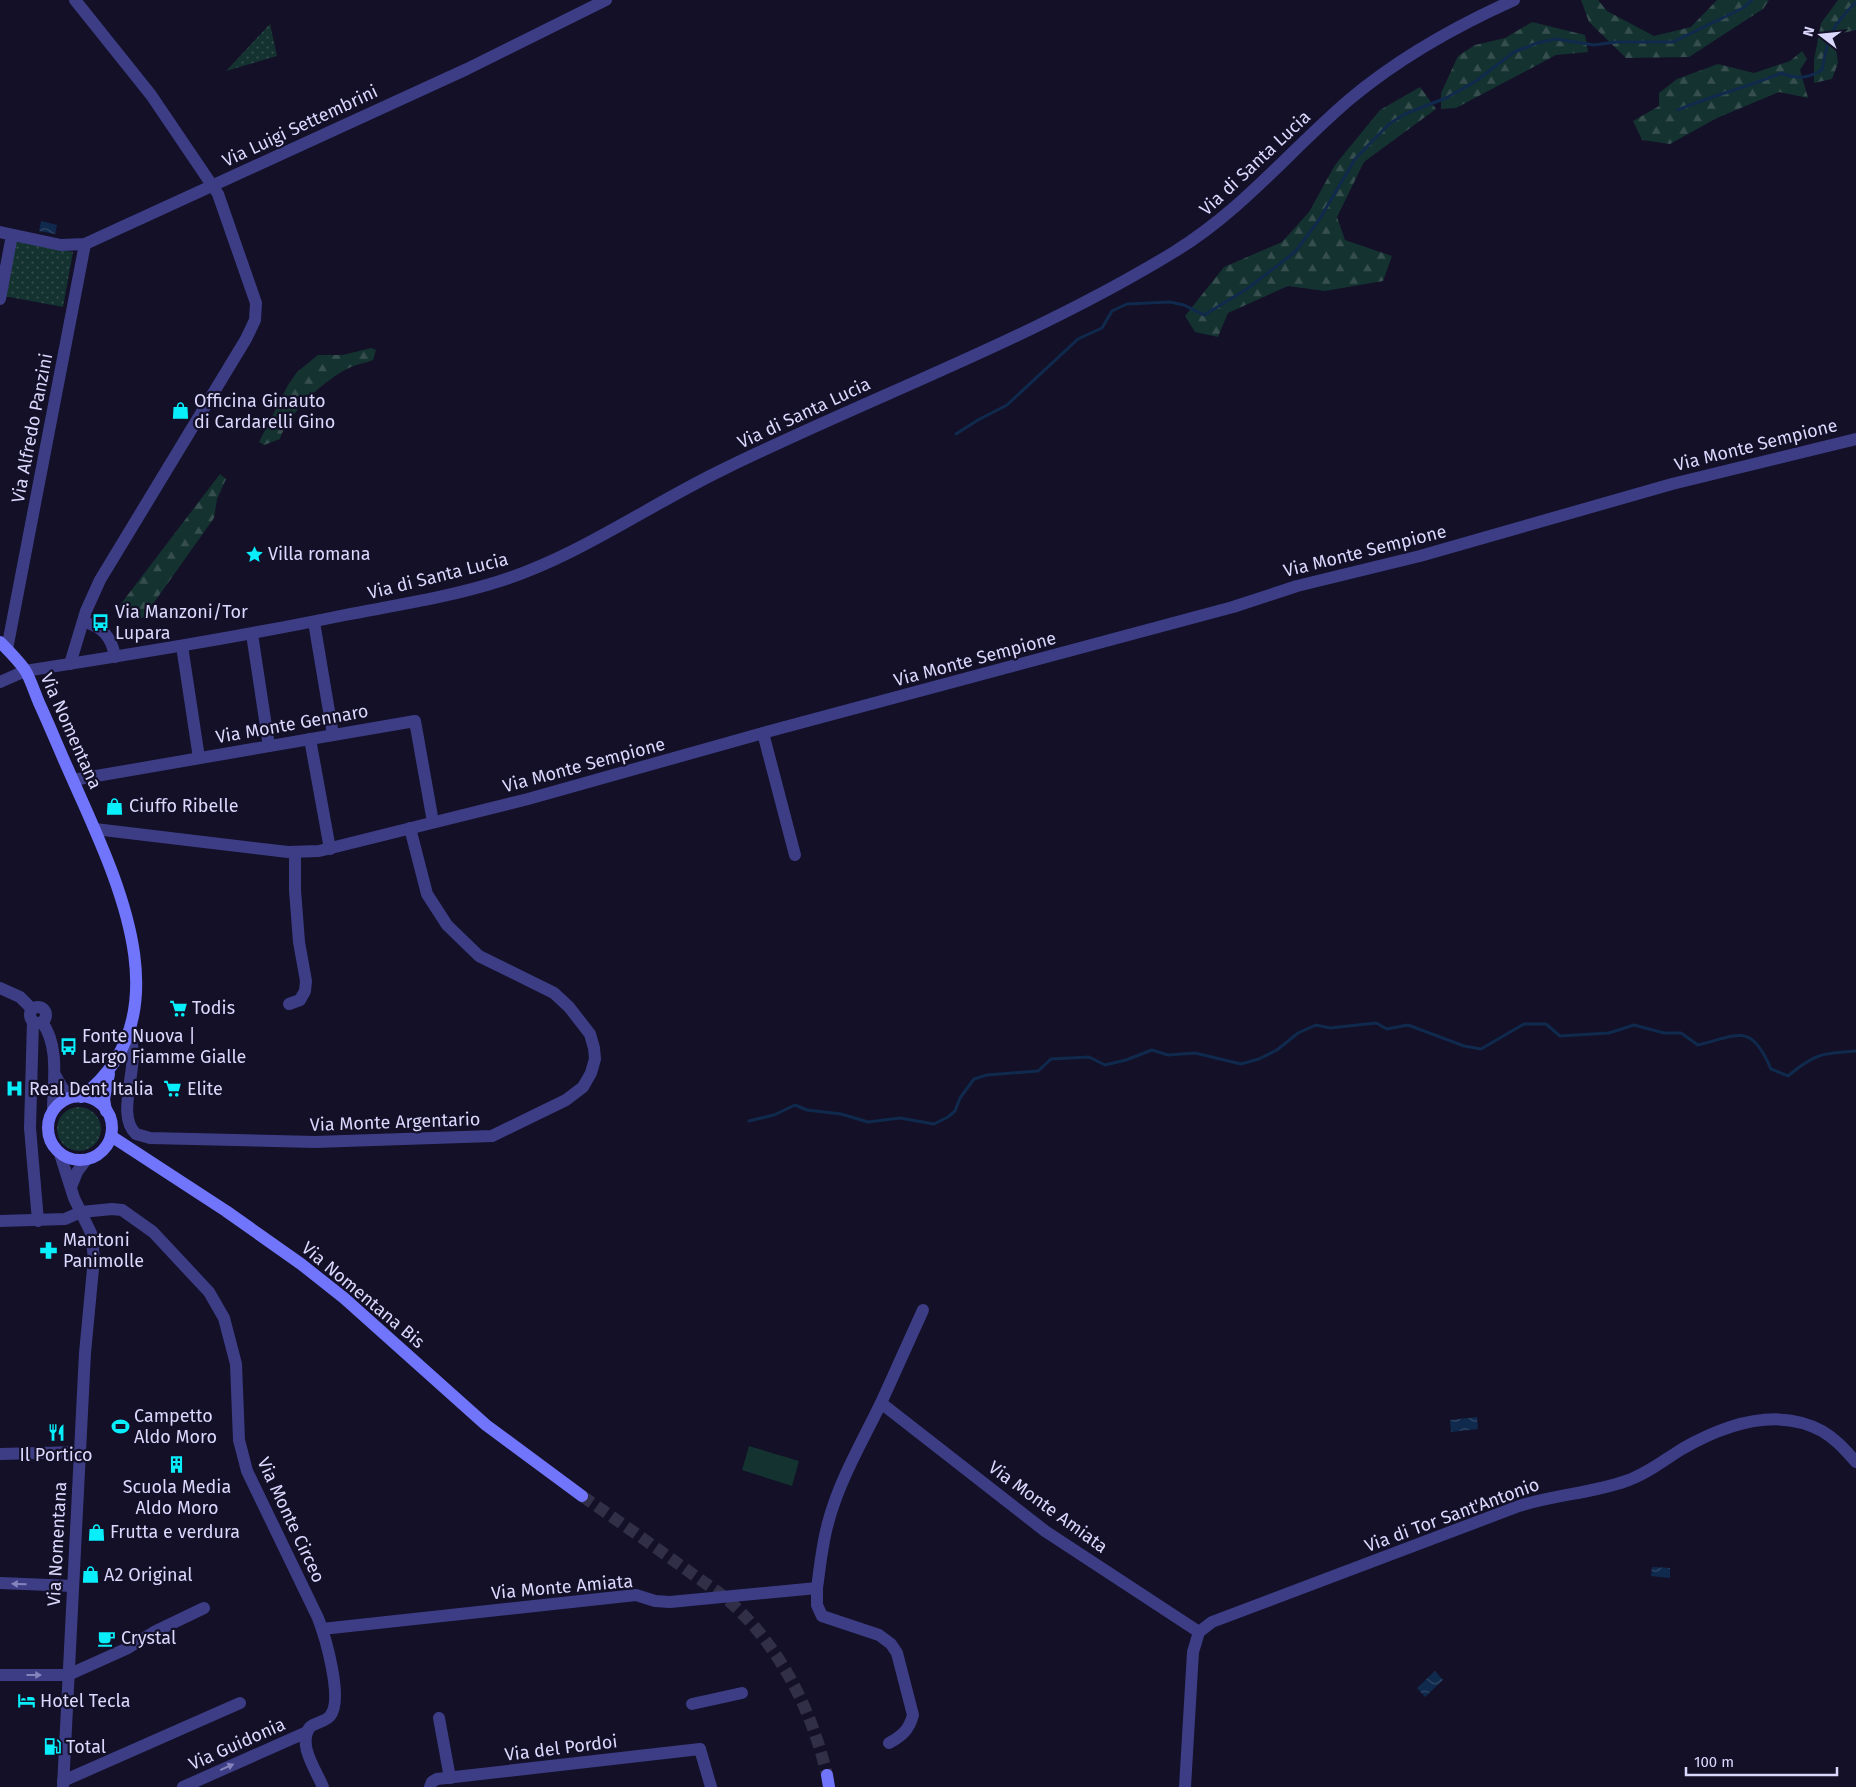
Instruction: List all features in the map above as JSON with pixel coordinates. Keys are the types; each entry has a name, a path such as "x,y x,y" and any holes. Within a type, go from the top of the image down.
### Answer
{"main road":[{"name":"Via Nomentana","path":"3,645 25,671 95,829 131,932 136,955 136,1002 128,1033 110,1069 101,1082 79,1097"},
{"name":"Via Nomentana","path":"106,1111 104,1099 110,1069"},
{"path":"79,1097 100,1104 106,1111 110,1119 110,1136 102,1152 86,1160 68,1158 60,1154 50,1141 48,1126 53,1111 67,1099 79,1097"},
{"name":"Via Nomentana Bis","path":"110,1136 226,1211 301,1264 344,1298 486,1425 582,1496"}],"street":[{"path":"70,664 93,595 109,564 246,339 255,320 256,307 251,286 226,213 213,186 151,95 75,0"},
{"name":"Via Luigi Settembrini","path":"6,233 62,245 85,244 467,68 606,0"},
{"name":"Via di Santa Lucia","path":"0,682 25,671 252,634 459,592 497,582 564,555 723,470 1012,337 1118,284 1190,242 1232,212 1326,121 1376,79 1436,39 1514,0"},
{"path":"0,298 6,233"},
{"name":"Via Alfredo Panzini","path":"3,645 85,244"},
{"name":"Via Monte Sempione","path":"95,829 295,853 330,848 619,774 763,733 1223,609 1296,586 1429,553 1672,484 1856,439"},
{"path":"83,622 96,626 106,634 112,644 115,657"},
{"path":"314,622 333,735"},
{"path":"252,634 270,746"},
{"path":"182,646 199,758"},
{"name":"Via Monte Gennaro","path":"73,780 415,721 433,822"},
{"path":"763,733 795,854"},
{"path":"310,739 330,848"},
{"name":"Via Monte Argentario","path":"128,1033 133,1048 128,1122 136,1134 150,1138 315,1142 488,1137 501,1133 569,1098 583,1087 593,1066 595,1051 590,1034 569,1007 554,993 479,956 447,925 437,912 426,890 410,828"},
{"path":"288,1004 300,1000 306,985 299,942 295,890 295,853"},
{"path":"0,988 20,998 50,1038 55,1075 53,1111"},
{"path":"35,1017 30,1128 38,1221"},
{"path":"55,1075 63,1089 79,1097"},
{"name":"Via Nomentana","path":"60,1154 71,1187 92,1237 94,1258 85,1345 63,1784"},
{"path":"71,1187 76,1172 86,1160"},
{"name":"Via Monte Circeo","path":"0,1221 38,1221 69,1218 81,1212 115,1209 129,1214 157,1236 216,1301 226,1325 236,1364 239,1440 244,1463 322,1629 334,1681 336,1703 330,1716 313,1724 306,1732"},
{"path":"889,1743 903,1736 911,1724 913,1715 894,1648 879,1635 822,1616 817,1605 817,1588 829,1519 847,1473 923,1310"},
{"name":"Via Monte Amiata","path":"881,1403 1045,1531 1199,1632"},
{"name":"Via di Tor Sant'Antonio","path":"1199,1632 1205,1626 1221,1619 1519,1506 1628,1481 1704,1437 1747,1422 1775,1418 1808,1425 1831,1437 1856,1462"},
{"path":"0,1454 80,1452"},
{"path":"0,1583 73,1586"},
{"name":"Via Monte Amiata","path":"322,1629 636,1595 651,1600 670,1602 817,1588"},
{"path":"0,1675 68,1675 125,1649 154,1632 204,1608"},
{"path":"1185,1787 1192,1660 1199,1632"},
{"path":"692,1704 742,1693"},
{"path":"63,1784 240,1704"},
{"path":"439,1718 450,1778"},
{"path":"306,1732 307,1749 323,1787"},
{"name":"Via Guidonia","path":"183,1787 306,1732"},
{"name":"Via del Pordoi","path":"430,1787 434,1780 700,1749 711,1787"}],"green space":[{"path":"1581,0 1598,0 1607,11 1654,36 1691,27 1717,0 1769,0 1763,9 1689,57 1626,58 1589,22"},
{"path":"1838,0 1856,0 1856,30 1834,35 1838,63 1832,79 1814,83 1814,60 1821,23"},
{"path":"1532,22 1585,35 1588,52 1556,55 1456,108 1441,109 1441,93 1458,56 1475,45 1505,38"},
{"path":"270,24 277,56 226,71"},
{"path":"1802,51 1807,59 1800,70 1808,98 1779,92 1717,118 1670,144 1642,140 1633,121 1659,106 1659,93 1677,79 1718,64 1754,73 1790,61"},
{"path":"1420,87 1436,109 1364,162 1337,217 1345,240 1392,256 1383,281 1325,291 1288,286 1228,313 1218,337 1195,332 1185,316 1224,267 1282,242 1309,212 1335,165 1380,110"},
{"path":"14,241 73,252 63,307 4,296"},
{"path":"371,348 376,350 373,360 341,372 319,388 299,408 284,429 280,439 264,445 259,442 288,385 297,372 318,355 343,355"},
{"path":"220,474 226,479 217,499 214,518 143,618 127,619 117,616 117,609"},
{"path":"83,1107 95,1113 100,1120 100,1138 95,1145 88,1150 75,1151 67,1148 60,1141 57,1125 60,1117 67,1110"},
{"path":"749,1446 799,1461 792,1486 742,1470"}],"water":[{"path":"41,221 57,225 55,234 39,231"},
{"path":"1477,1417 1478,1429 1451,1432 1450,1420"},
{"path":"1652,1567 1670,1568 1670,1578 1651,1576"},
{"path":"1435,1671 1443,1680 1425,1697 1417,1688"}],"waterway":[{"path":"956,434 1007,405 1078,339 1102,328 1112,311 1127,304 1170,302 1184,305 1204,315 1247,289 1295,252 1319,220 1355,159 1389,124 1405,114 1446,98 1476,81 1514,52 1537,43 1556,39 1594,45 1616,42 1673,42 1743,8 1752,0"},
{"path":"1678,110 1781,73 1802,77 1822,70 1826,49 1832,33 1841,18 1856,2"},
{"path":"749,1121 774,1115 795,1105 807,1110 841,1114 868,1122 900,1118 934,1124 955,1111 960,1098 974,1079 987,1075 1038,1071 1051,1059 1089,1057 1105,1065 1126,1060 1152,1050 1168,1055 1195,1053 1241,1064 1259,1059 1277,1050 1298,1033 1316,1025 1330,1028 1376,1023 1387,1029 1408,1025 1464,1046 1481,1049 1524,1024 1546,1024 1560,1036 1609,1033 1634,1025 1664,1033 1681,1033 1698,1045 1724,1038 1742,1036 1750,1038 1757,1044 1771,1069 1788,1076 1805,1063 1819,1056 1856,1051"}],"tunnel":[{"path":"582,1496 720,1593 748,1619 779,1659 792,1681 813,1727 827,1775"}],"place":[{"name":"Officina Ginauto di Cardarelli Gino","path":"180,411"},
{"name":"Villa romana","path":"254,554"},
{"name":"Via Manzoni/Tor Lupara","path":"101,622"},
{"name":"Ciuffo Ribelle","path":"115,806"},
{"name":"Todis","path":"178,1008"},
{"name":"Fonte Nuova | Largo Fiamme Gialle","path":"68,1046"},
{"name":"Real Dent Italia","path":"15,1089"},
{"name":"Elite","path":"173,1089"},
{"name":"Mantoni Panimolle","path":"49,1250"},
{"name":"Campetto Aldo Moro","path":"120,1426"},
{"name":"Il Portico","path":"56,1432"},
{"name":"Scuola Media Aldo Moro","path":"177,1464"},
{"name":"Frutta e verdura","path":"96,1532"},
{"name":"A2 Original","path":"90,1575"},
{"name":"Crystal","path":"107,1638"},
{"name":"Hotel Tecla","path":"26,1701"},
{"name":"Total","path":"52,1747"}]}
